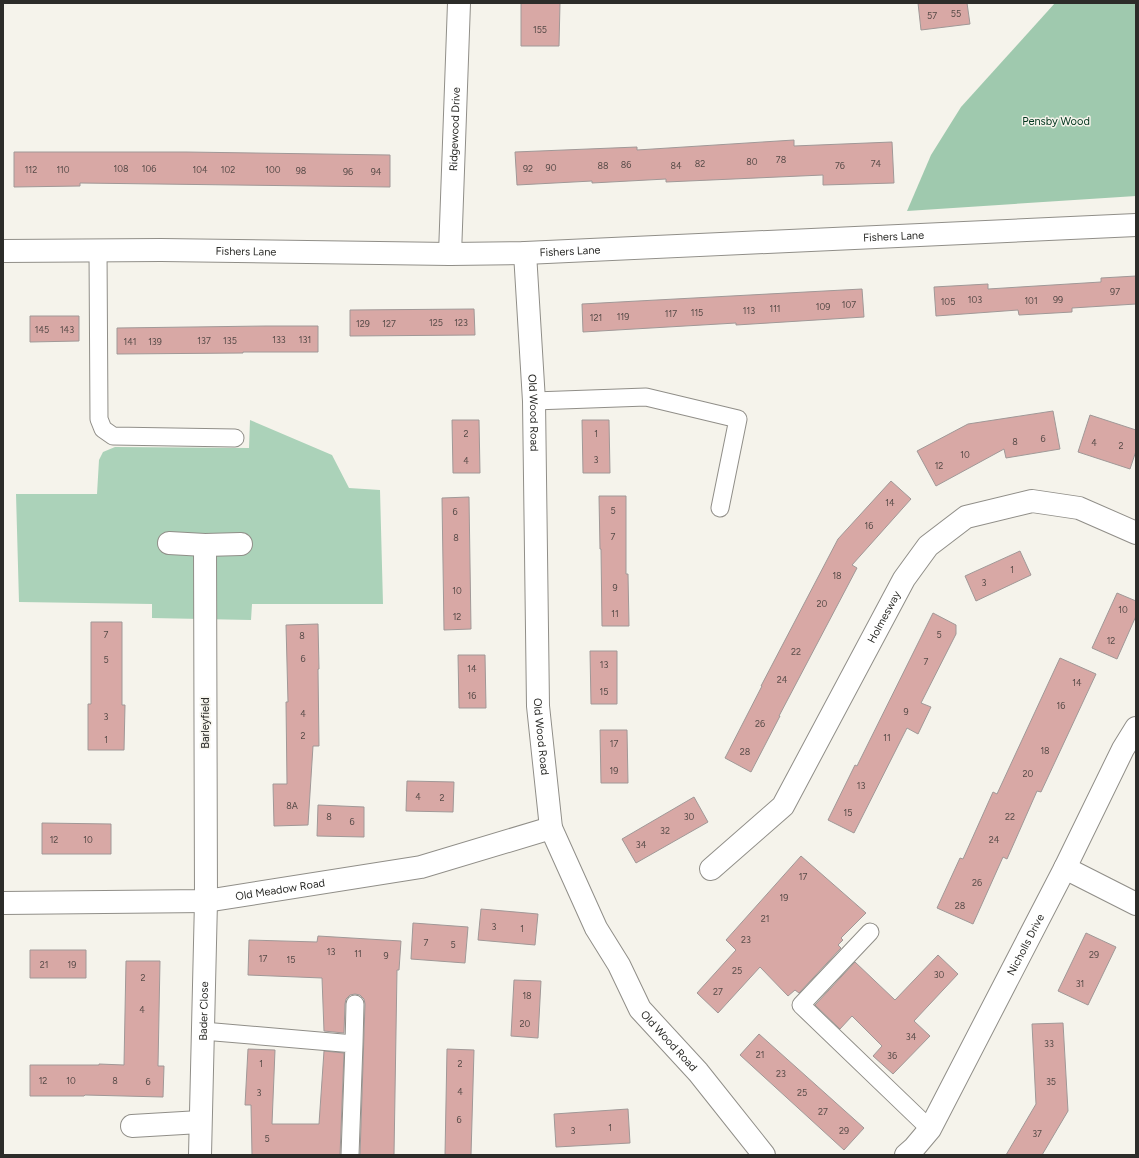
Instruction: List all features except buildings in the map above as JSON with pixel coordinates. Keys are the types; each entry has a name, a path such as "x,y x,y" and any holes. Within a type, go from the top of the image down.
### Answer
{"street":[{"name":"Ridgewood Drive","path":"450,254 459,3"},
{"name":"Fishers Lane","path":"3,251 161,250 450,254 525,253 1136,225"},
{"name":"Old Wood Road","path":"525,253 534,401 538,706 550,828 596,928 618,965 640,1008 698,1072 764,1155"},
{"name":"Holmesway","path":"711,869 783,806 904,579 928,546 966,517 1032,501 1079,508 1136,533"},
{"path":"169,543 205,545 241,544"},
{"name":"Barleyfield","path":"205,545 206,901"},
{"name":"Nicholls Drive","path":"906,1155 930,1129 1065,868 1123,749 1136,728"},
{"name":"Old Meadow Road","path":"3,902 206,901 421,867 550,828"},
{"path":"1065,868 1136,904"},
{"name":"Bader Close","path":"200,1155 206,901"},
{"path":"132,1126 200,1122"}],"lane":[{"path":"98,250 99,419 104,429 113,436 235,438"},
{"path":"534,401 646,397 738,419 720,508"},
{"path":"870,932 800,1005 930,1129"},
{"path":"350,1155 355,1004"},
{"path":"203,1031 354,1044"}],"green space":[{"name":"Pensby Wood","path":"1055,3 1136,3 1136,196 907,211 931,155 961,107"},
{"path":"250,420 332,455 349,488 380,490 383,604 252,604 251,620 152,618 152,604 19,602 16,494 97,494 99,460 103,452 115,447 249,448"}]}
